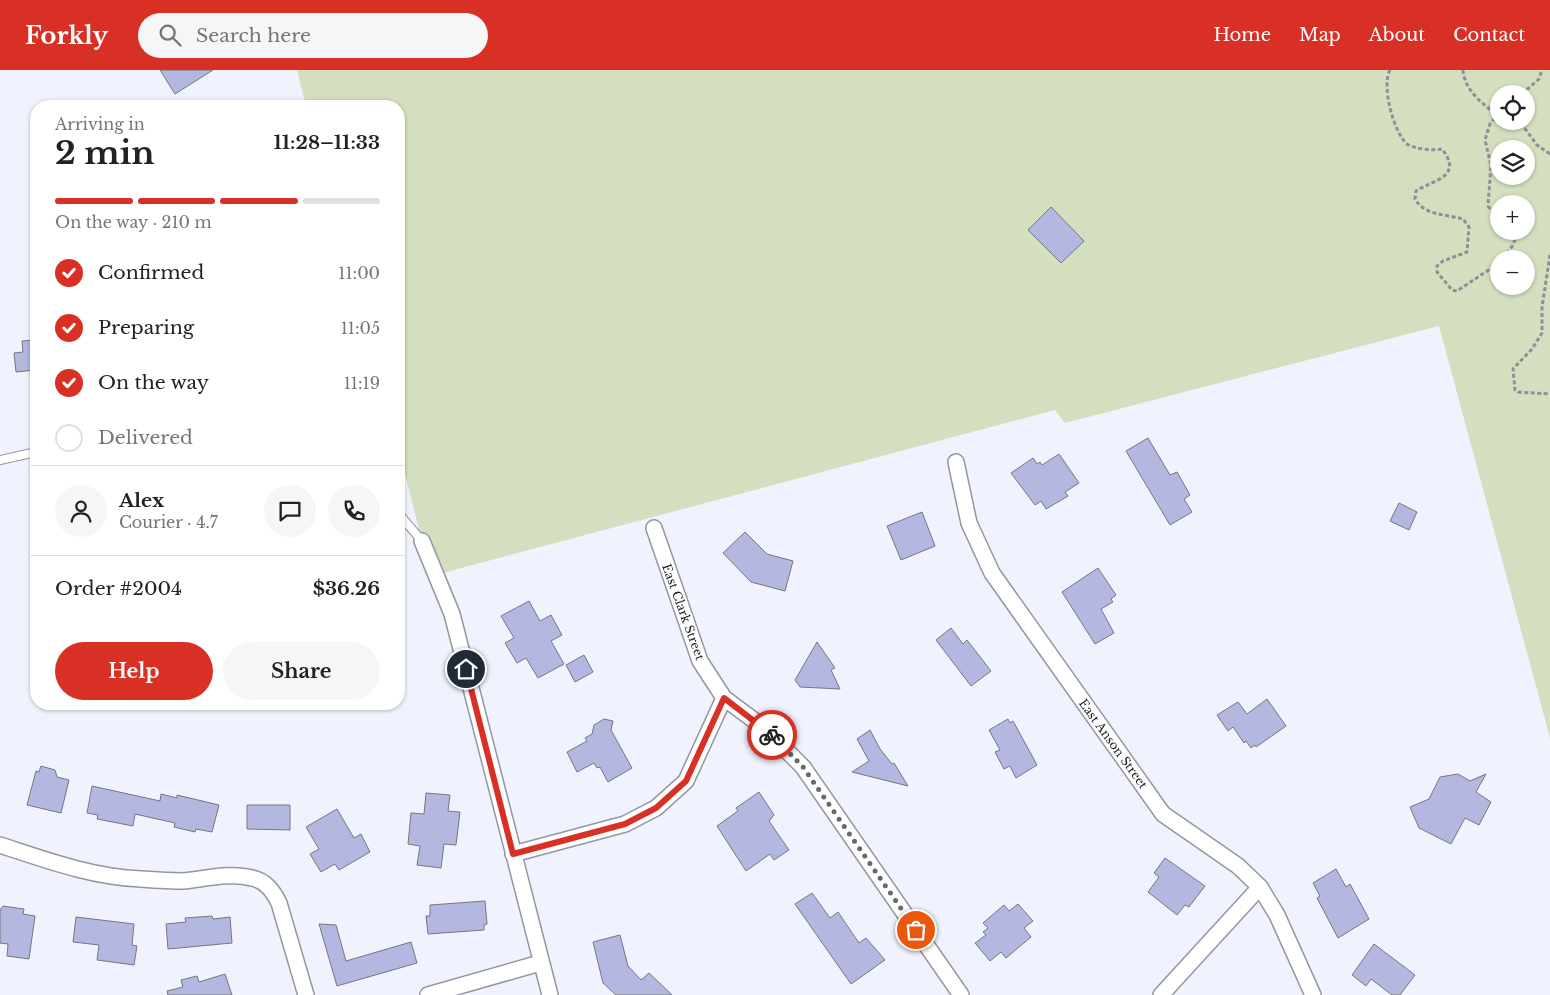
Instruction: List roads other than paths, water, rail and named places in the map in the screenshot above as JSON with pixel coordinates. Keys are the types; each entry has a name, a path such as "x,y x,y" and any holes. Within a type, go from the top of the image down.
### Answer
{"street":[{"name":"East Anson Street","path":"956,462 969,523 992,573 1163,814 1238,866 1260,887 1277,915 1313,995"},
{"name":"East Clark Street","path":"654,528 700,661 724,698 763,727 803,767 961,995"},
{"path":"422,541 452,614 540,963 550,995"},
{"path":"513,854 625,824 656,808 686,781 724,698"},
{"path":"0,845 72,868 103,875 181,881 240,876 252,878 263,883 273,891 279,903 306,995"},
{"path":"1161,995 1260,887"},
{"path":"428,995 540,963"}],"lane":[{"path":"0,460 30,453"},
{"path":"405,521 422,541"}]}
